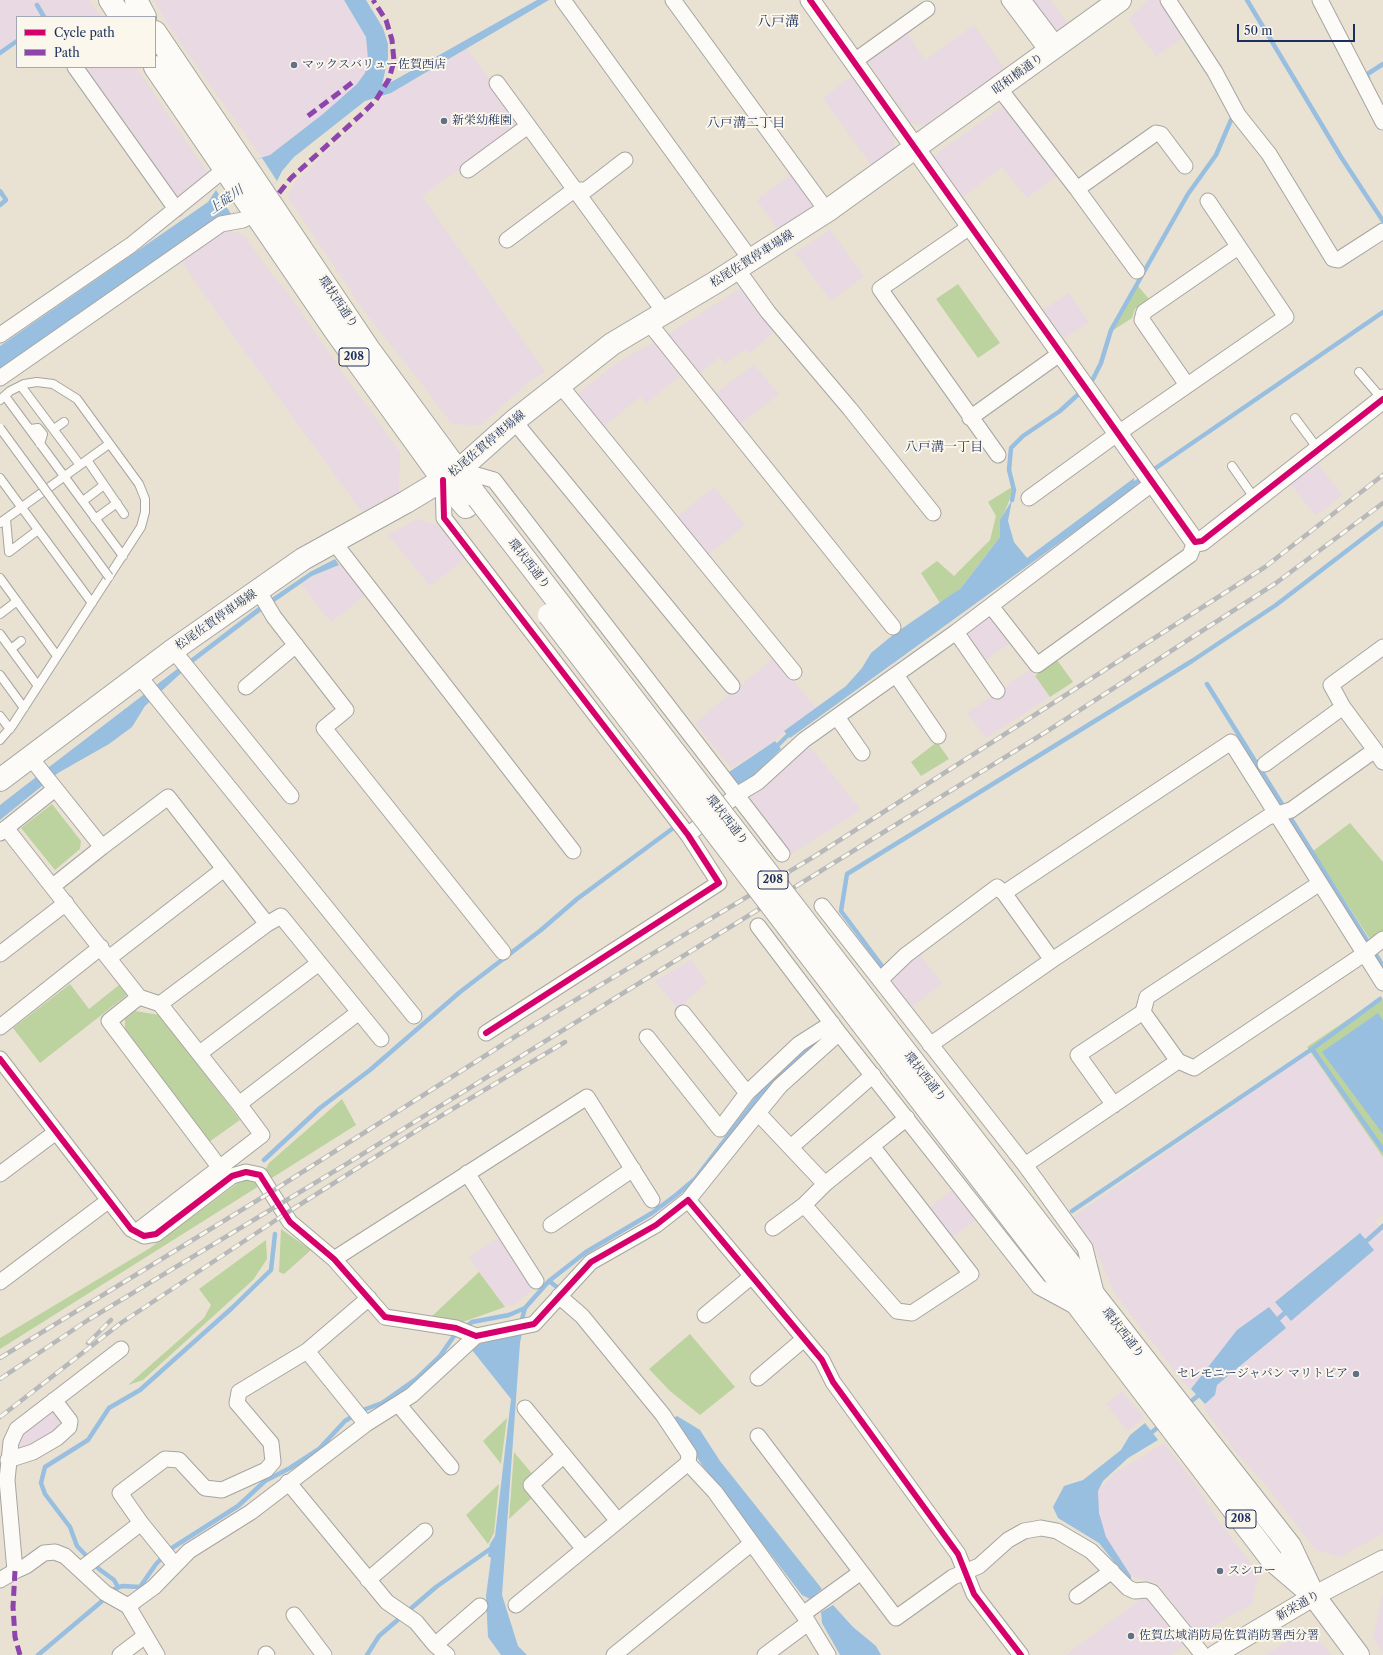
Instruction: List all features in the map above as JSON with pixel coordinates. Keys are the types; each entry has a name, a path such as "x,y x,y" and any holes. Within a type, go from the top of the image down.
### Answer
{"main road":[{"path":"110,0 120,16"},
{"path":"136,0 144,16"},
{"name":"昭和橋通り","path":"915,147 1120,0"},
{"name":"環状西通り","path":"156,34 234,172"},
{"name":"環状西通り","path":"156,68 256,203 368,348 451,475 1185,1428 1272,1560 1314,1596 1358,1655"},
{"name":"松尾佐賀停車場線","path":"0,780 35,763 144,682 182,661 264,600 303,559 333,541 406,502 451,475 514,421 612,344 657,318 827,211 915,147"}],"street":[{"path":"563,0 744,264 768,312 850,409 933,513"},
{"path":"673,0 827,211"},
{"path":"810,0 1195,542"},
{"path":"1009,0 1053,49"},
{"path":"1023,0 1053,49"},
{"path":"1168,0 1215,72 1238,115 1269,154 1333,259 1338,260 1383,231"},
{"path":"1320,0 1383,122"},
{"path":"853,62 927,9"},
{"path":"76,68 176,209"},
{"path":"497,83 574,190 657,318 893,627"},
{"path":"999,88 1077,188 1137,271"},
{"path":"468,170 528,126"},
{"path":"1077,188 1156,133 1161,134 1185,166"},
{"path":"507,240 574,190 586,190 625,160"},
{"path":"0,334 131,245 176,209 234,172"},
{"path":"1029,498 1117,434 1286,317 1208,201"},
{"path":"0,378 221,224 243,220 256,203"},
{"path":"971,226 880,289 970,418 998,455"},
{"path":"1187,385 1142,320 1144,312 1238,247"},
{"path":"970,418 1061,353"},
{"path":"560,385 794,672"},
{"path":"1195,542 1202,541 1383,399"},
{"path":"514,421 732,686"},
{"path":"486,1033 720,883 688,835 444,518 451,475 494,480 738,794 782,854"},
{"path":"688,835 738,794 758,782 804,740 991,606 1148,476"},
{"path":"333,541 573,851"},
{"path":"991,606 1037,666 1190,555 1195,542"},
{"path":"264,600 296,645 346,710 324,728 503,952"},
{"path":"956,632 997,691"},
{"path":"246,687 296,645"},
{"path":"930,1045 1052,960 1268,817 1285,813 1380,758 1343,707 1331,685 1383,647"},
{"path":"182,661 291,796"},
{"path":"896,675 938,736"},
{"path":"144,682 414,1016"},
{"path":"1265,764 1343,707"},
{"path":"837,717 862,752"},
{"path":"1004,893 1231,742 1285,813 1320,883 1383,982"},
{"path":"35,763 102,847"},
{"path":"52,786 3,830 53,886 139,997 160,1004 240,1104 262,1135 136,1232"},
{"path":"53,886 168,797 267,924"},
{"path":"0,1027 224,869"},
{"path":"1114,1105 1078,1055 1143,1012 1147,997 1320,883"},
{"path":"880,980 906,955 997,887 1004,893 1052,960"},
{"path":"0,954 66,903"},
{"path":"758,926 1039,1287 1090,1306 1085,1248 1025,1165 822,906"},
{"path":"160,1004 267,924 281,916 381,1039"},
{"path":"1143,1012 1178,1061 1194,1068 1364,954 1379,942"},
{"path":"200,1053 318,963"},
{"path":"139,997 109,1020 220,1168"},
{"path":"240,1104 359,1012"},
{"path":"683,1013 747,1093"},
{"path":"647,1037 720,1129 747,1093 799,1044 836,1028"},
{"path":"0,1059 108,1202 131,1229 136,1232 144,1236 156,1234 232,1176 246,1172 260,1175 290,1222 334,1260 385,1317 466,1332 521,1327 534,1324 591,1262 656,1225 688,1200 780,1086 836,1028"},
{"path":"1025,1165 1178,1061"},
{"path":"791,1147 873,1075"},
{"path":"334,1260 587,1097 652,1200"},
{"path":"758,1113 825,1184"},
{"path":"773,1228 804,1205 825,1184 907,1118"},
{"path":"0,1174 56,1132"},
{"path":"804,1205 898,1311 912,1313 971,1274 872,1146"},
{"path":"551,1225 633,1169"},
{"path":"467,1174 536,1281"},
{"path":"688,1200 822,1360 833,1382 958,1554 974,1594 1021,1655"},
{"path":"0,1282 108,1202"},
{"path":"705,1315 752,1276"},
{"path":"516,1606 688,1463 689,1454 663,1415 563,1292"},
{"path":"369,1298 307,1351 239,1392 237,1403 270,1443 273,1462 278,1478 387,1602 416,1622 435,1645 447,1655"},
{"path":"128,1606 154,1587 169,1558 189,1551 251,1512 278,1478 360,1417 398,1404 412,1394 466,1332"},
{"path":"758,1378 804,1339"},
{"path":"15,1571 7,1480 10,1442 17,1429 121,1350"},
{"path":"307,1351 360,1417"},
{"path":"8,1460 33,1452 57,1438 69,1427 70,1421 54,1400"},
{"path":"398,1404 451,1467"},
{"path":"525,1408 618,1521"},
{"path":"758,1436 896,1618 953,1578 979,1566 1008,1540 1024,1531 1041,1528 1057,1530 1091,1551 1128,1588 1135,1591 1146,1590 1152,1592 1203,1655"},
{"path":"564,1455 531,1485 584,1550"},
{"path":"169,1558 141,1523 120,1492 165,1459 180,1460 205,1488 222,1490 278,1478"},
{"path":"688,1463 715,1492 752,1543 808,1615 828,1655"},
{"path":"89,1563 141,1523"},
{"path":"368,1580 425,1531"},
{"path":"614,1655 752,1543"},
{"path":"0,1580 26,1566 44,1553 55,1552 89,1563 109,1596 128,1606 157,1655"},
{"name":"新栄通り","path":"1215,1655 1314,1596 1383,1560"},
{"path":"1077,1596 1112,1571"},
{"path":"765,1655 830,1595 861,1572"},
{"path":"435,1645 480,1606"},
{"path":"294,1616 324,1655"},
{"path":"120,1655 145,1636"}],"lane":[{"path":"1359,372 1383,399"},
{"path":"0,740 10,729 123,556 141,527 146,512 145,499 139,484 77,399 65,390 53,384 37,382 21,386 2,398 30,429 123,556"},
{"path":"21,386 54,429 104,485 124,514"},
{"path":"1295,418 1318,449"},
{"path":"54,429 64,422"},
{"path":"0,428 109,577"},
{"path":"38,530 10,552 3,521 110,444"},
{"path":"1232,466 1255,499"},
{"path":"0,478 92,604"},
{"path":"82,502 104,485"},
{"path":"95,519 117,504"},
{"path":"0,578 57,656"},
{"path":"0,614 17,602"},
{"path":"0,634 38,686"},
{"path":"11,649 21,641"},
{"path":"0,676 24,708"},
{"path":"0,716 10,729"}],"shaded area":[{"path":"0,0 89,0 100,16 16,16 16,45 0,56"},
{"path":"154,0 344,0 366,37 368,59 365,73 357,84 323,114 270,155 262,158 165,20"},
{"path":"1016,0 1050,0 1070,26 1054,33"},
{"path":"1148,0 1163,0 1187,35 1156,56 1128,19"},
{"path":"974,25 1005,69 923,126 911,123 866,59 906,31 925,60"},
{"path":"467,49 518,117 518,126 422,196 545,372 531,380 480,426 451,423 364,311 288,197 295,182 383,98"},
{"path":"82,68 137,68 209,175 178,202"},
{"path":"852,76 894,135 894,149 871,165 823,98"},
{"path":"1005,105 1059,174 1027,198 1002,167 963,197 933,156"},
{"path":"801,167 825,199 778,230 757,200"},
{"path":"225,229 244,235 267,268 288,293 347,379 400,452 399,492 362,512 232,334 179,258"},
{"path":"830,230 864,276 831,301 795,253"},
{"path":"741,288 762,318 775,331 749,354 745,349 725,364 720,357 697,375 665,336"},
{"path":"1069,293 1089,322 1063,339 1043,310"},
{"path":"657,340 684,373 646,403 640,397 603,427 577,395 615,364"},
{"path":"754,365 779,394 738,426 713,395"},
{"path":"1317,462 1342,495 1316,516 1290,483"},
{"path":"714,487 745,525 708,555 677,517"},
{"path":"417,519 441,526 467,557 430,586 388,535"},
{"path":"342,564 366,595 331,622 301,584 312,577"},
{"path":"990,615 1010,643 983,662 963,635"},
{"path":"774,658 816,708 784,731 775,741 731,768 695,723"},
{"path":"1030,670 1050,697 986,738 967,713"},
{"path":"808,744 861,810 791,854 748,795"},
{"path":"917,951 942,984 909,1009 888,982"},
{"path":"691,960 707,982 678,1009 655,981"},
{"path":"1310,1052 1383,1157 1383,1214 1375,1221 1383,1230 1383,1534 1339,1557 1316,1550 1265,1484 1239,1456 1204,1409 1205,1404 1215,1396 1217,1385 1286,1328 1237,1330 1191,1389 1184,1383 1116,1295 1094,1247 1073,1217","holes":["1359,1233 1373,1250 1291,1321 1275,1301"]},
{"path":"954,1188 978,1219 951,1238 928,1209"},
{"path":"500,1237 532,1290 514,1305 505,1307 469,1257"},
{"path":"1122,1391 1144,1418 1128,1431 1106,1404"},
{"path":"52,1406 61,1418 59,1430 25,1449 16,1445 21,1432"},
{"path":"1164,1443 1193,1481 1219,1522 1258,1572 1253,1603 1198,1635 1157,1583 1131,1576 1106,1537 1099,1513 1098,1491 1115,1473"},
{"path":"1383,1592 1383,1652 1373,1639"},
{"path":"1145,1596 1186,1644 1170,1655 1066,1655"},
{"path":"1312,1638 1324,1645 1331,1655 1265,1655 1288,1641"}],"green space":[{"path":"958,284 1000,343 978,358 936,299"},
{"path":"1138,286 1149,299 1135,309 1132,318 1112,331"},
{"path":"1012,487 1008,504 1001,520 1000,537 961,588 940,603 921,573 937,561 954,576 990,540 996,516 988,502"},
{"path":"1057,660 1073,682 1050,697 1035,676"},
{"path":"937,742 949,759 921,776 911,762"},
{"path":"52,804 81,841 80,849 55,870 21,828"},
{"path":"1350,823 1383,862 1383,932 1371,941 1313,851"},
{"path":"70,984 89,1009 119,985 127,995 40,1063 13,1028"},
{"path":"1381,997 1383,1001 1383,1157 1307,1047"},
{"path":"135,1011 160,1015 240,1120 209,1142 125,1034 125,1019"},
{"path":"342,1099 356,1125 0,1349 0,1338 150,1248 242,1180 258,1182 269,1163"},
{"path":"281,1229 311,1250 284,1274 279,1272"},
{"path":"266,1240 267,1259 253,1280 143,1380 128,1385 204,1318 211,1305 199,1289"},
{"path":"479,1272 505,1307 460,1323 430,1318"},
{"path":"690,1334 735,1387 700,1415 670,1391 649,1369"},
{"path":"507,1418 501,1464 483,1441"},
{"path":"514,1452 534,1476 534,1496 509,1519"},
{"path":"499,1484 494,1533 488,1544 466,1515"}],"water":[{"name":"上碇川","path":"344,0 366,0 383,28 388,44 388,58 382,85 393,81 537,0 549,0 391,93 365,101 294,157 282,171 277,181 264,193 231,214 218,218 0,370 0,346 208,202 216,190 257,159 270,155 323,114 357,84 365,73 368,59 366,37"},
{"path":"1134,478 1135,488 790,738 784,731 846,686 862,668 871,653 894,634 961,588 1000,537 1000,520 1012,500 1008,521 1014,542 1027,558"},
{"path":"335,559 339,565 312,576 260,612 190,665 145,706 132,727 109,744 58,773 0,820 0,805 257,608 310,572"},
{"path":"775,741 781,749 750,779 738,784 729,772"},
{"path":"1378,1013 1383,1021 1383,1134 1322,1052"},
{"path":"1360,1233 1374,1250 1291,1321 1275,1302"},
{"path":"1269,1307 1286,1328 1217,1385 1215,1395 1205,1404 1191,1389 1237,1330"},
{"path":"519,1319 525,1319 520,1343 502,1595 518,1646 527,1655 501,1655 488,1637 486,1596 491,1558 488,1556 490,1544 495,1536 511,1399 472,1350 479,1344 516,1333"},
{"path":"677,1416 700,1430 720,1461 822,1589 810,1599 802,1595 702,1465 671,1420"},
{"path":"1145,1423 1158,1440 1128,1458 1103,1481 1098,1491 1099,1513 1106,1537 1131,1576 1131,1580 1126,1577 1099,1543 1058,1518 1053,1507 1064,1486 1083,1480 1121,1450 1130,1435"},
{"path":"833,1605 853,1627 876,1646 881,1655 840,1655 822,1623 821,1612"}],"pier":[{"path":"262,158 277,181 264,193 231,214 216,190 257,159"}],"waterway":[{"path":"1247,0 1341,157 1383,221"},
{"path":"37,5 43,16"},
{"path":"0,53 16,42"},
{"path":"1368,78 1366,75 1383,64"},
{"path":"1088,384 1093,379 1101,363 1111,330 1188,194 1216,155 1231,120"},
{"path":"0,191 6,200 0,205"},
{"path":"1150,472 1383,312"},
{"path":"1012,500 1014,490 1009,470 1011,448 1023,436 1060,411 1083,390"},
{"path":"1131,486 1144,477"},
{"path":"882,966 841,911 847,874 1192,661 1276,605 1383,523"},
{"path":"1207,684 1383,966"},
{"path":"775,748 791,732"},
{"path":"264,1160 320,1108 370,1070 460,992 541,930 577,899 672,829"},
{"path":"1380,999 1312,1049 1383,1150"},
{"path":"38,1655 101,1602 112,1590 122,1586 140,1587 156,1564 172,1548 238,1506 265,1481 290,1468 319,1449 345,1421 363,1410 382,1403 416,1379 440,1356 454,1336 472,1322 509,1315 525,1308 549,1281 586,1252 652,1213 676,1195 695,1179 760,1094 778,1075 822,1038"},
{"path":"1072,1211 1312,1049"},
{"path":"1362,1245 1383,1226"},
{"path":"118,1587 114,1580 99,1569 77,1546 70,1527 45,1494 41,1483 45,1467 88,1440 109,1408 140,1390 232,1308 271,1270 275,1234"},
{"path":"549,1281 562,1291"},
{"path":"521,1323 525,1308"},
{"path":"1275,1322 1289,1309"},
{"path":"1187,1405 1201,1393"},
{"path":"1147,1436 1162,1424"},
{"path":"367,1655 379,1636 436,1587 493,1547"}],"railway":[{"path":"0,1358 271,1192 524,1031 815,856 1265,567 1383,475"},
{"path":"0,1379 88,1320 348,1163 1049,730 1276,583 1383,503"},
{"path":"13,1407 121,1323 285,1214 424,1126 565,1042"},
{"path":"88,1343 111,1320"},
{"path":"0,1417 17,1404"}],"marked path":[{"path":"279,193 291,178 376,100 389,79 394,61 392,40 386,20 373,0"},
{"path":"308,116 353,82"},
{"path":"15,1571 13,1607 15,1637 20,1655"}],"cycle path":[{"path":"810,0 1195,542 1202,541 1383,399"},
{"path":"443,480 444,518 688,835 719,883 486,1033"},
{"path":"0,1059 131,1229 144,1236 156,1234 232,1176 246,1172 260,1175 290,1222 334,1259 385,1317 456,1328 476,1336 534,1324 591,1262 656,1225 688,1200 822,1360 833,1382 958,1554 974,1594 1021,1655"}],"place":[{"name":"マックスバリュー佐賀西店","path":"294,65"},
{"name":"新栄幼稚園","path":"444,121"},
{"name":"セレモニージャパン マリトピア","path":"1356,1374"},
{"name":"スシロー","path":"1220,1571"},
{"name":"佐賀広域消防局佐賀消防署西分署","path":"1131,1636"}],"district":[{"name":"八戸溝","path":"778,22"},
{"name":"八戸溝二丁目","path":"746,123"},
{"name":"八戸溝一丁目","path":"944,447"}]}
